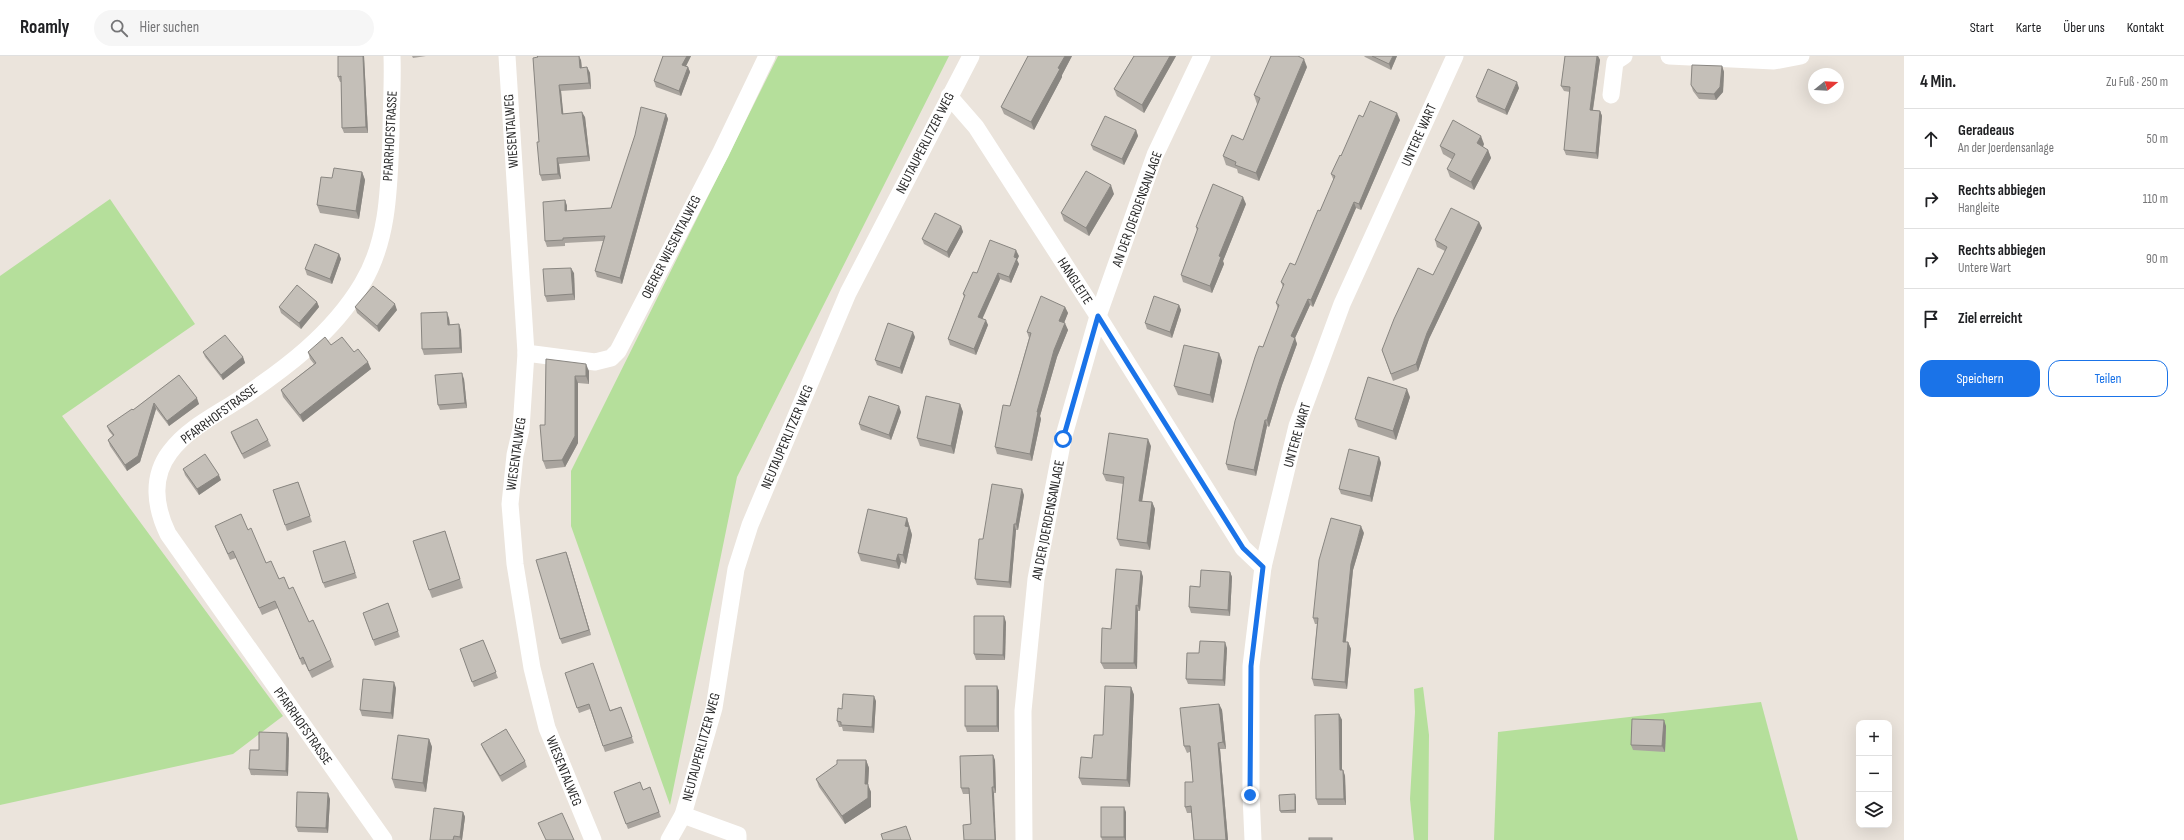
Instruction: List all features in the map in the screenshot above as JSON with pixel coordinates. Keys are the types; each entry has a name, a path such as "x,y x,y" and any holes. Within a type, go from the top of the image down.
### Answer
{"street":[{"name":"PFARRHOFSTRASSE","path":"384,840 168,534 160,517 156,492 159,472 170,452 188,433 238,400 315,343 339,316 362,284 378,248 386,215 390,162 392,56"},
{"name":"WIESENTALWEG","path":"507,56 526,353 521,429 515,455 510,504 515,564 532,668 547,728 594,840"},
{"name":"OBERER WIESENTALWEG","path":"526,353 595,362 605,361 618,351 721,152 767,56"},
{"name":"AN DER JOERDENSANLAGE","path":"1024,840 1023,711 1036,579 1063,439 1098,316 1155,155 1202,56"},
{"name":"UNTERE WART","path":"1253,840 1250,795 1251,666 1263,567 1298,426 1342,304 1455,56"},
{"path":"1611,95 1615,62 1624,56"},
{"path":"1669,56 1774,61 1800,56"},
{"name":"NEUTAUPERLITZER WEG","path":"669,840 683,815 714,708 736,569 750,525 848,293 969,57"},
{"name":"HANGLEITE","path":"949,96 976,127 1098,316 1243,548 1263,567"},
{"path":"683,815 738,835 738,840"}],"green space":[{"path":"778,56 949,56 737,477 670,805 571,526 571,471"},
{"path":"110,199 195,324 62,416 283,716 233,754 0,805 0,276"},
{"path":"1423,687 1429,735 1428,840 1414,840 1410,799 1415,712 1414,689"},
{"path":"1761,702 1798,840 1494,840 1498,732"}],"building":[{"path":"338,56 363,56 366,127 342,128 341,76 338,77"},
{"path":"537,56 579,56 580,68 587,67 589,83 559,85 562,114 582,112 588,156 557,158 558,174 540,175 533,58 538,57"},
{"path":"663,56 687,56 682,65 688,67 679,91 654,81"},
{"path":"1028,56 1065,56 1058,68 1060,69 1031,122 1001,107"},
{"path":"1134,56 1170,56 1142,105 1114,89"},
{"path":"1271,56 1298,56 1304,59 1256,173 1235,165 1236,162 1223,156 1232,135 1243,140 1260,98 1254,95"},
{"path":"1372,56 1393,56 1389,64"},
{"path":"1565,56 1597,56 1590,110 1600,111 1596,153 1564,150 1570,87 1561,86"},
{"path":"1692,65 1722,66 1720,87 1714,94 1697,93 1691,85"},
{"path":"1488,69 1517,82 1505,110 1476,97"},
{"path":"1370,101 1397,113 1359,204 1354,202 1311,300 1308,299 1291,336 1295,338 1267,420 1265,420 1254,470 1226,464 1235,421 1255,357 1259,346 1263,347 1279,305 1276,303 1284,284 1281,282 1290,263 1295,265 1318,210 1320,211 1335,176 1331,174 1340,155 1341,156 1359,115 1363,117"},
{"path":"641,107 666,114 620,278 595,271 605,236 563,238 563,240 545,241 543,202 565,200 565,211 611,208 635,135"},
{"path":"1105,116 1136,130 1122,159 1091,145"},
{"path":"1453,120 1481,136 1477,143 1488,150 1471,182 1447,169 1455,154 1440,146"},
{"path":"334,168 362,172 356,211 317,205 321,177 332,178"},
{"path":"1086,171 1111,185 1086,228 1061,213"},
{"path":"1213,184 1243,197 1219,256 1221,257 1210,286 1181,275 1198,228 1196,227"},
{"path":"1451,208 1479,222 1427,333 1416,364 1391,374 1382,350 1394,319 1418,268 1433,275 1447,247 1435,240"},
{"path":"935,213 961,226 947,252 922,239"},
{"path":"990,240 1016,250 1014,257 1017,258 1009,277 998,273 978,317 986,320 974,349 948,339 965,295 963,294 973,272 977,273"},
{"path":"315,244 339,254 330,279 305,269"},
{"path":"571,268 573,294 545,296 543,269"},
{"path":"297,285 317,302 299,323 279,307"},
{"path":"373,286 395,304 377,326 355,307"},
{"path":"1041,296 1065,307 1059,321 1065,323 1054,350 1037,412 1030,454 995,447 1003,405 1010,406 1031,333 1027,332"},
{"path":"1154,296 1179,305 1170,332 1145,323"},
{"path":"447,312 448,325 459,324 460,348 422,349 421,313"},
{"path":"888,323 913,332 900,368 875,360"},
{"path":"225,335 243,357 221,375 203,352"},
{"path":"325,337 331,345 342,337 354,352 358,349 368,362 300,415 281,390 316,363 308,352"},
{"path":"1184,345 1219,353 1210,395 1174,386"},
{"path":"546,359 586,364 586,376 575,376 575,436 562,460 543,461 540,425 545,425"},
{"path":"462,373 465,403 438,405 435,375"},
{"path":"179,375 197,398 167,421 154,403 138,456 125,465 108,440 114,435 107,426 132,409 133,410"},
{"path":"1368,377 1407,389 1393,431 1355,419"},
{"path":"869,396 899,406 889,435 859,424"},
{"path":"926,396 960,404 951,446 917,438"},
{"path":"257,419 268,440 242,454 231,432"},
{"path":"1109,433 1148,439 1139,501 1152,502 1147,543 1117,539 1124,477 1103,474"},
{"path":"1349,449 1379,457 1370,496 1339,489"},
{"path":"205,454 219,475 197,489 183,469"},
{"path":"298,482 310,516 285,525 273,490"},
{"path":"992,484 1022,489 1016,524 1014,524 1009,582 975,579 979,539 983,539"},
{"path":"868,509 907,518 905,526 909,527 903,555 898,554 896,561 858,553"},
{"path":"241,514 248,530 251,528 266,563 271,561 279,579 284,577 289,589 293,587 309,622 313,620 331,660 309,671 303,657 300,659 275,601 259,608 233,551 228,554 215,526"},
{"path":"1331,518 1361,526 1351,564 1343,642 1348,642 1345,682 1312,679 1318,618 1313,618 1319,560"},
{"path":"445,531 460,579 429,590 413,541"},
{"path":"345,541 355,573 323,583 313,551"},
{"path":"566,552 589,630 560,639 536,560"},
{"path":"1116,569 1141,571 1138,606 1136,605 1134,663 1101,663 1102,628 1111,629"},
{"path":"1201,570 1230,572 1228,610 1189,607 1190,586 1200,587"},
{"path":"388,603 398,631 373,640 363,613"},
{"path":"974,616 1004,616 1003,655 974,654"},
{"path":"483,640 496,672 472,682 460,649"},
{"path":"1200,641 1225,642 1223,680 1186,679 1187,653 1199,653"},
{"path":"593,663 610,711 621,707 632,737 603,746 589,704 577,708 565,673"},
{"path":"363,679 394,682 391,713 360,710"},
{"path":"965,686 997,686 997,726 965,726"},
{"path":"1105,686 1131,687 1127,780 1079,778 1081,757 1092,758 1094,735 1103,735"},
{"path":"843,694 874,696 872,727 841,725 841,722 837,721 838,708 842,709"},
{"path":"1219,704 1223,742 1218,743 1226,840 1194,840 1191,806 1185,807 1185,782 1193,782 1190,746 1184,746 1180,708"},
{"path":"1339,714 1340,770 1343,770 1344,799 1316,799 1315,715"},
{"path":"1632,719 1664,720 1662,746 1631,745"},
{"path":"506,729 525,761 500,776 481,744"},
{"path":"259,732 287,733 286,771 249,769 250,750 259,750"},
{"path":"398,735 429,739 423,783 392,779"},
{"path":"993,755 994,787 992,787 995,840 964,840 963,825 971,824 969,788 961,788 960,756"},
{"path":"837,760 866,760 865,784 868,784 868,798 842,816 816,779 837,764"},
{"path":"640,782 643,790 650,787 659,812 626,824 614,792"},
{"path":"297,792 328,793 326,828 296,827"},
{"path":"1295,794 1295,810 1280,811 1279,795"},
{"path":"1101,807 1124,807 1124,837 1101,837"},
{"path":"434,808 463,812 460,837 454,836 453,840 430,840"},
{"path":"562,813 574,840 546,840 538,823"},
{"path":"906,826 911,840 883,840 881,834"},
{"path":"1309,838 1332,838 1332,840 1309,840"}],"route":[{"path":"1063,439 1098,316 1243,548 1263,567 1251,666 1250,795"}]}
